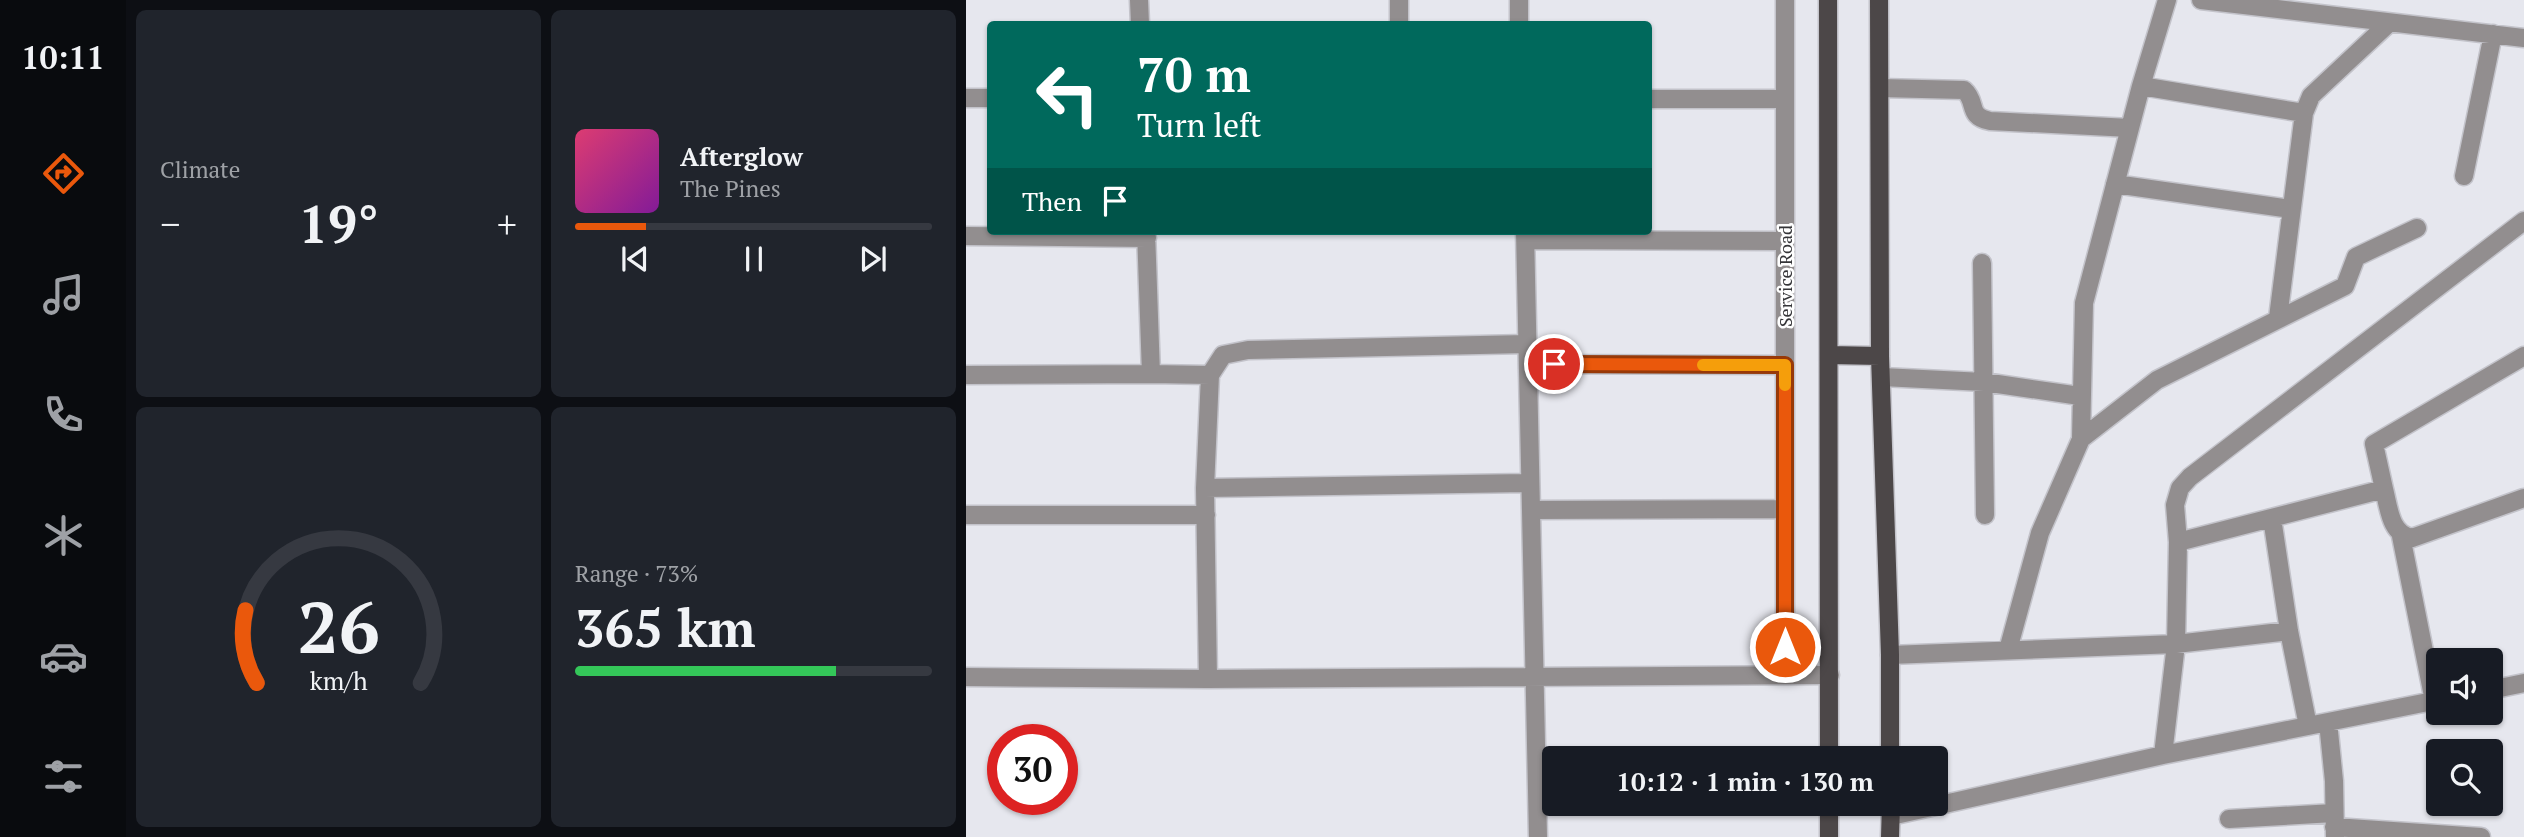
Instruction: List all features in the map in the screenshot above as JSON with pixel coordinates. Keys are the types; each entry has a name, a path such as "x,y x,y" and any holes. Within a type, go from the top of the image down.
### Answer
{"main road":[{"path":"1828,0 1829,746"},
{"path":"1880,0 1880,356 1891,746"},
{"path":"1829,355 1880,356"},
{"path":"1829,816 1829,837"},
{"path":"1890,837 1891,816"}],"street":[{"path":"1139,0 1140,21"},
{"path":"1399,0 1399,21"},
{"path":"1519,0 1519,21"},
{"name":"Service Road","path":"1785,0 1785,674"},
{"path":"2008,650 2040,533 2081,439 2084,303 2141,86 2167,0"},
{"path":"2201,0 2524,38"},
{"path":"2278,318 2304,113 2311,96 2389,23"},
{"path":"2464,176 2493,34"},
{"path":"2141,86 2304,113"},
{"path":"1880,88 1965,90 1969,93 1975,115 1990,121 2130,128"},
{"path":"966,98 987,98"},
{"path":"1652,99 1785,99"},
{"path":"2115,184 2291,209"},
{"path":"2163,755 2176,644 2178,542 2175,505 2180,488 2190,477 2524,221"},
{"path":"2081,439 2157,380 2345,286 2356,257 2417,228"},
{"path":"966,236 1056,235"},
{"path":"1147,235 1151,374"},
{"path":"1538,837 1525,235 1785,241"},
{"path":"1982,264 1985,514"},
{"path":"1208,679 1205,488 1210,374 1223,355 1248,350 1528,344"},
{"path":"2426,652 2402,536 2396,529 2374,444 2524,356"},
{"path":"1528,364 1785,365"},
{"path":"966,374 1210,374"},
{"path":"1882,377 1984,382 2080,396"},
{"path":"1205,488 1530,483"},
{"path":"2178,542 2384,489"},
{"path":"2402,536 2412,538 2524,498"},
{"path":"1531,510 1785,509"},
{"path":"966,515 1206,515"},
{"path":"2272,518 2289,631 2308,726"},
{"path":"1890,655 2176,644 2289,631"},
{"path":"966,677 1208,679 1830,675"},
{"path":"2503,687 2524,683"},
{"path":"1948,798 2426,703"},
{"path":"2328,722 2334,781 2334,825"},
{"path":"2229,819 2481,837"}],"slow traffic":[{"path":"1703,365 1785,365 1785,385"}],"route":[{"path":"1554,364 1785,365 1785,647"}]}
